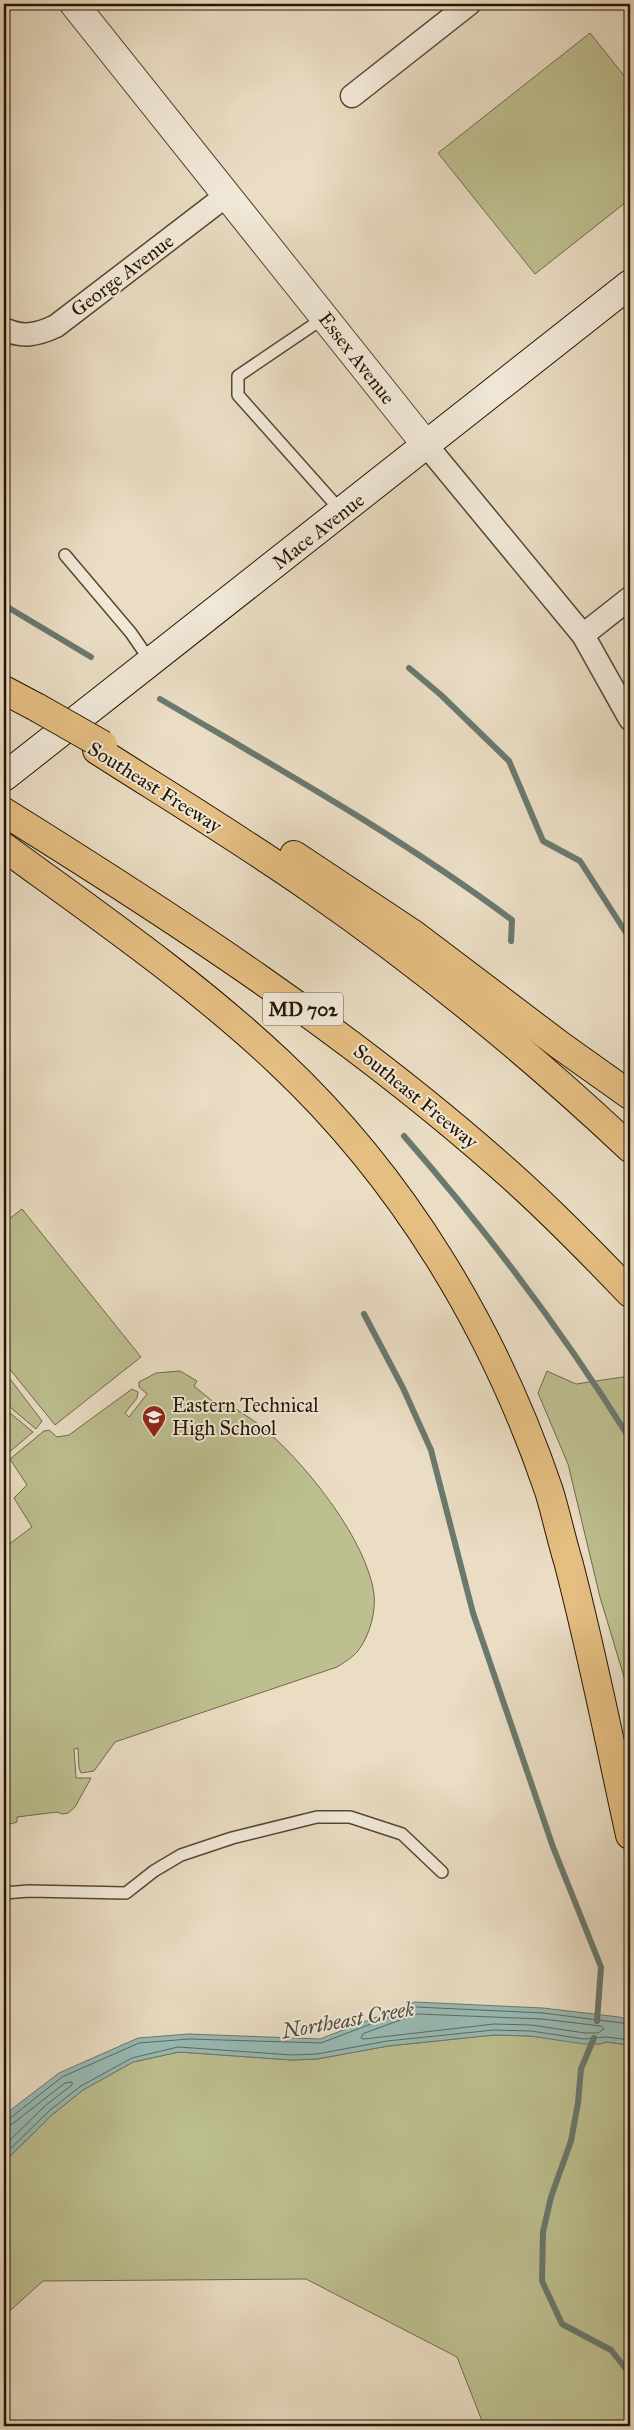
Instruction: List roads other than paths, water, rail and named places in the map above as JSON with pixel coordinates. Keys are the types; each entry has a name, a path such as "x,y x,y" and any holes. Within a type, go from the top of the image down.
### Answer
{"highway":[{"name":"Southeast Freeway","path":"4,691 100,748 314,890 385,943 563,1085 630,1148"},
{"path":"100,748 242,822 325,874 421,940 561,1046 630,1095"},
{"name":"Southeast Freeway","path":"8,814 255,975 342,1037 422,1099 500,1165 572,1233 630,1292"},
{"path":"4,847 165,967 237,1024 279,1062 363,1151 431,1245 472,1313 500,1371 527,1432 549,1493 579,1604 630,1835"}],"main road":[{"name":"Essex Avenue","path":"74,4 427,446"},
{"name":"Mace Avenue","path":"4,777 427,446 630,284"}],"street":[{"path":"352,96 468,4"},
{"name":"George Avenue","path":"7,331 31,335 56,326 227,195"},
{"name":"Essex Avenue","path":"427,446 583,635 630,719"},
{"path":"583,635 630,598"}],"lane":[{"path":"325,317 238,376 238,395 342,512"},
{"path":"65,555 131,633 151,662"},
{"path":"4,1893 29,1891 126,1893 154,1871 181,1855 232,1838 317,1817 350,1817 402,1834 442,1872"}],"water":[{"name":"Northeast Creek","path":"415,2002 543,2008 619,2017 630,2020 630,2045 606,2042 584,2044 530,2036 494,2035 388,2046 317,2059 292,2060 179,2052 133,2062 83,2090 53,2114 4,2162 4,2117 8,2112 59,2073 138,2038 189,2034 320,2039"}],"waterway":[{"path":"4,605 91,657"},
{"path":"409,668 441,695 509,761 543,841 580,861 630,939"},
{"path":"160,699 339,805 427,860 512,920 511,941"},
{"path":"404,1136 465,1208 523,1283 578,1360 630,1439"},
{"path":"364,1314 403,1388 431,1450 473,1613 553,1847 601,1967 597,2021"},
{"path":"594,2038 581,2069 578,2103 571,2141 551,2197 543,2232 542,2281 562,2324 611,2350 630,2374"}],"place":[{"name":"Eastern Technical High School","path":"154,1438"}]}
